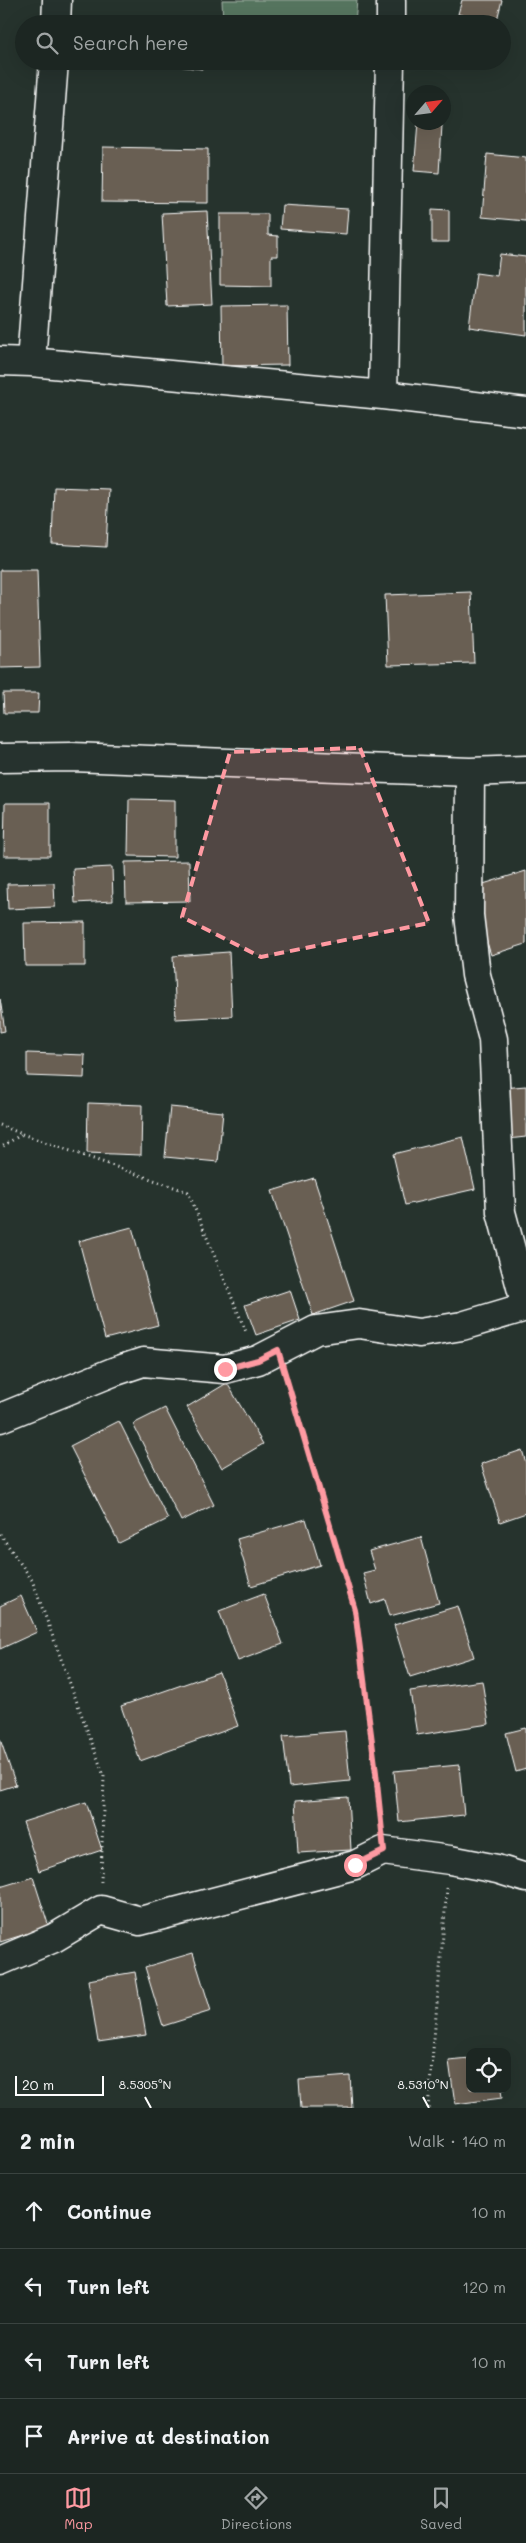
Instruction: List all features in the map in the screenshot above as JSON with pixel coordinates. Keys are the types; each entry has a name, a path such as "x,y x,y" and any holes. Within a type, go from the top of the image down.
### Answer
{"street":[{"path":"56,15 57,0"},
{"path":"391,0 391,15"},
{"path":"31,362 53,70"},
{"path":"383,395 390,70"},
{"path":"0,361 31,362 383,395 526,412"},
{"path":"0,758 72,757 470,772 526,770"},
{"path":"0,1418 113,1372 143,1362 225,1369 268,1355 316,1330 358,1324 418,1333 462,1326 526,1307 501,1212 494,1039 476,975 470,923 470,772"},
{"path":"0,1961 54,1938 101,1910 140,1921 355,1865 384,1851 450,1860 497,1869 526,1878"}],"path":[{"path":"0,1125 188,1192 268,1355 355,1610 384,1851"},
{"path":"0,1148 22,1134"},
{"path":"0,1534 32,1580 104,1776 101,1910"},
{"path":"428,2108 450,1860"}],"highlighted area":[{"path":"360,748 429,923 261,957 182,917 230,752"}],"green space":[{"path":"222,0 357,0 356,15 223,15"}],"building":[{"path":"462,0 502,0 498,15 458,14"},
{"path":"417,130 442,130 439,173 414,171"},
{"path":"103,147 208,149 208,203 102,202"},
{"path":"487,154 526,158 526,221 482,217"},
{"path":"282,205 348,209 346,234 280,229"},
{"path":"432,209 449,210 449,242 432,242"},
{"path":"207,211 212,304 167,306 162,213"},
{"path":"220,214 268,214 268,235 278,236 278,256 271,256 271,286 220,285"},
{"path":"500,254 526,257 526,335 469,327 476,273 497,276"},
{"path":"287,305 288,365 222,366 221,306"},
{"path":"54,487 109,489 106,547 52,544"},
{"path":"0,570 37,570 40,667 0,668"},
{"path":"471,592 474,663 388,665 385,595"},
{"path":"3,693 39,693 38,713 4,713"},
{"path":"129,799 175,800 175,857 128,856"},
{"path":"5,803 50,803 50,856 4,856"},
{"path":"189,861 190,901 126,902 125,862"},
{"path":"112,867 113,901 75,903 73,869"},
{"path":"526,871 526,944 491,955 470,888"},
{"path":"54,883 55,907 8,909 7,884"},
{"path":"85,922 85,966 25,966 24,923"},
{"path":"229,952 232,1016 176,1019 173,956"},
{"path":"0,999 5,1031 0,1032"},
{"path":"27,1053 85,1055 84,1078 27,1076"},
{"path":"526,1086 526,1137 508,1139 502,1088"},
{"path":"88,1103 142,1105 141,1155 87,1153"},
{"path":"170,1107 223,1112 218,1162 165,1157"},
{"path":"463,1137 475,1189 405,1205 393,1154"},
{"path":"314,1178 354,1301 313,1315 272,1191"},
{"path":"132,1227 158,1325 105,1339 79,1241"},
{"path":"290,1290 300,1320 256,1335 245,1305"},
{"path":"227,1383 263,1444 222,1468 187,1407"},
{"path":"165,1408 214,1505 181,1521 133,1424"},
{"path":"119,1421 168,1519 119,1543 70,1446"},
{"path":"522,1450 526,1463 526,1513 500,1522 481,1464"},
{"path":"306,1519 320,1565 251,1586 237,1539"},
{"path":"421,1537 439,1603 390,1616 385,1599 371,1604 363,1573 375,1570 369,1551"},
{"path":"264,1594 283,1644 238,1661 219,1611"},
{"path":"21,1596 37,1632 0,1649 0,1606"},
{"path":"458,1606 474,1657 410,1677 394,1625"},
{"path":"219,1672 238,1726 140,1761 121,1706"},
{"path":"482,1681 489,1724 417,1735 410,1691"},
{"path":"526,1728 526,1769 516,1772 506,1733"},
{"path":"345,1731 350,1781 289,1787 283,1736"},
{"path":"0,1739 16,1785 0,1790"},
{"path":"459,1765 464,1815 399,1822 394,1771"},
{"path":"348,1797 351,1850 298,1853 295,1801"},
{"path":"86,1802 102,1850 39,1871 23,1822"},
{"path":"33,1877 49,1927 0,1942 0,1887"},
{"path":"193,1953 211,2011 163,2026 145,1967"},
{"path":"135,1972 146,2035 98,2042 88,1980"},
{"path":"466,2059 466,2093 501,2093 502,2098 455,2104 449,2061"},
{"path":"350,2076 352,2108 301,2108 299,2080"}],"route":[{"path":"225,1369 258,1360 278,1350 355,1610 384,1851 355,1865"}]}
